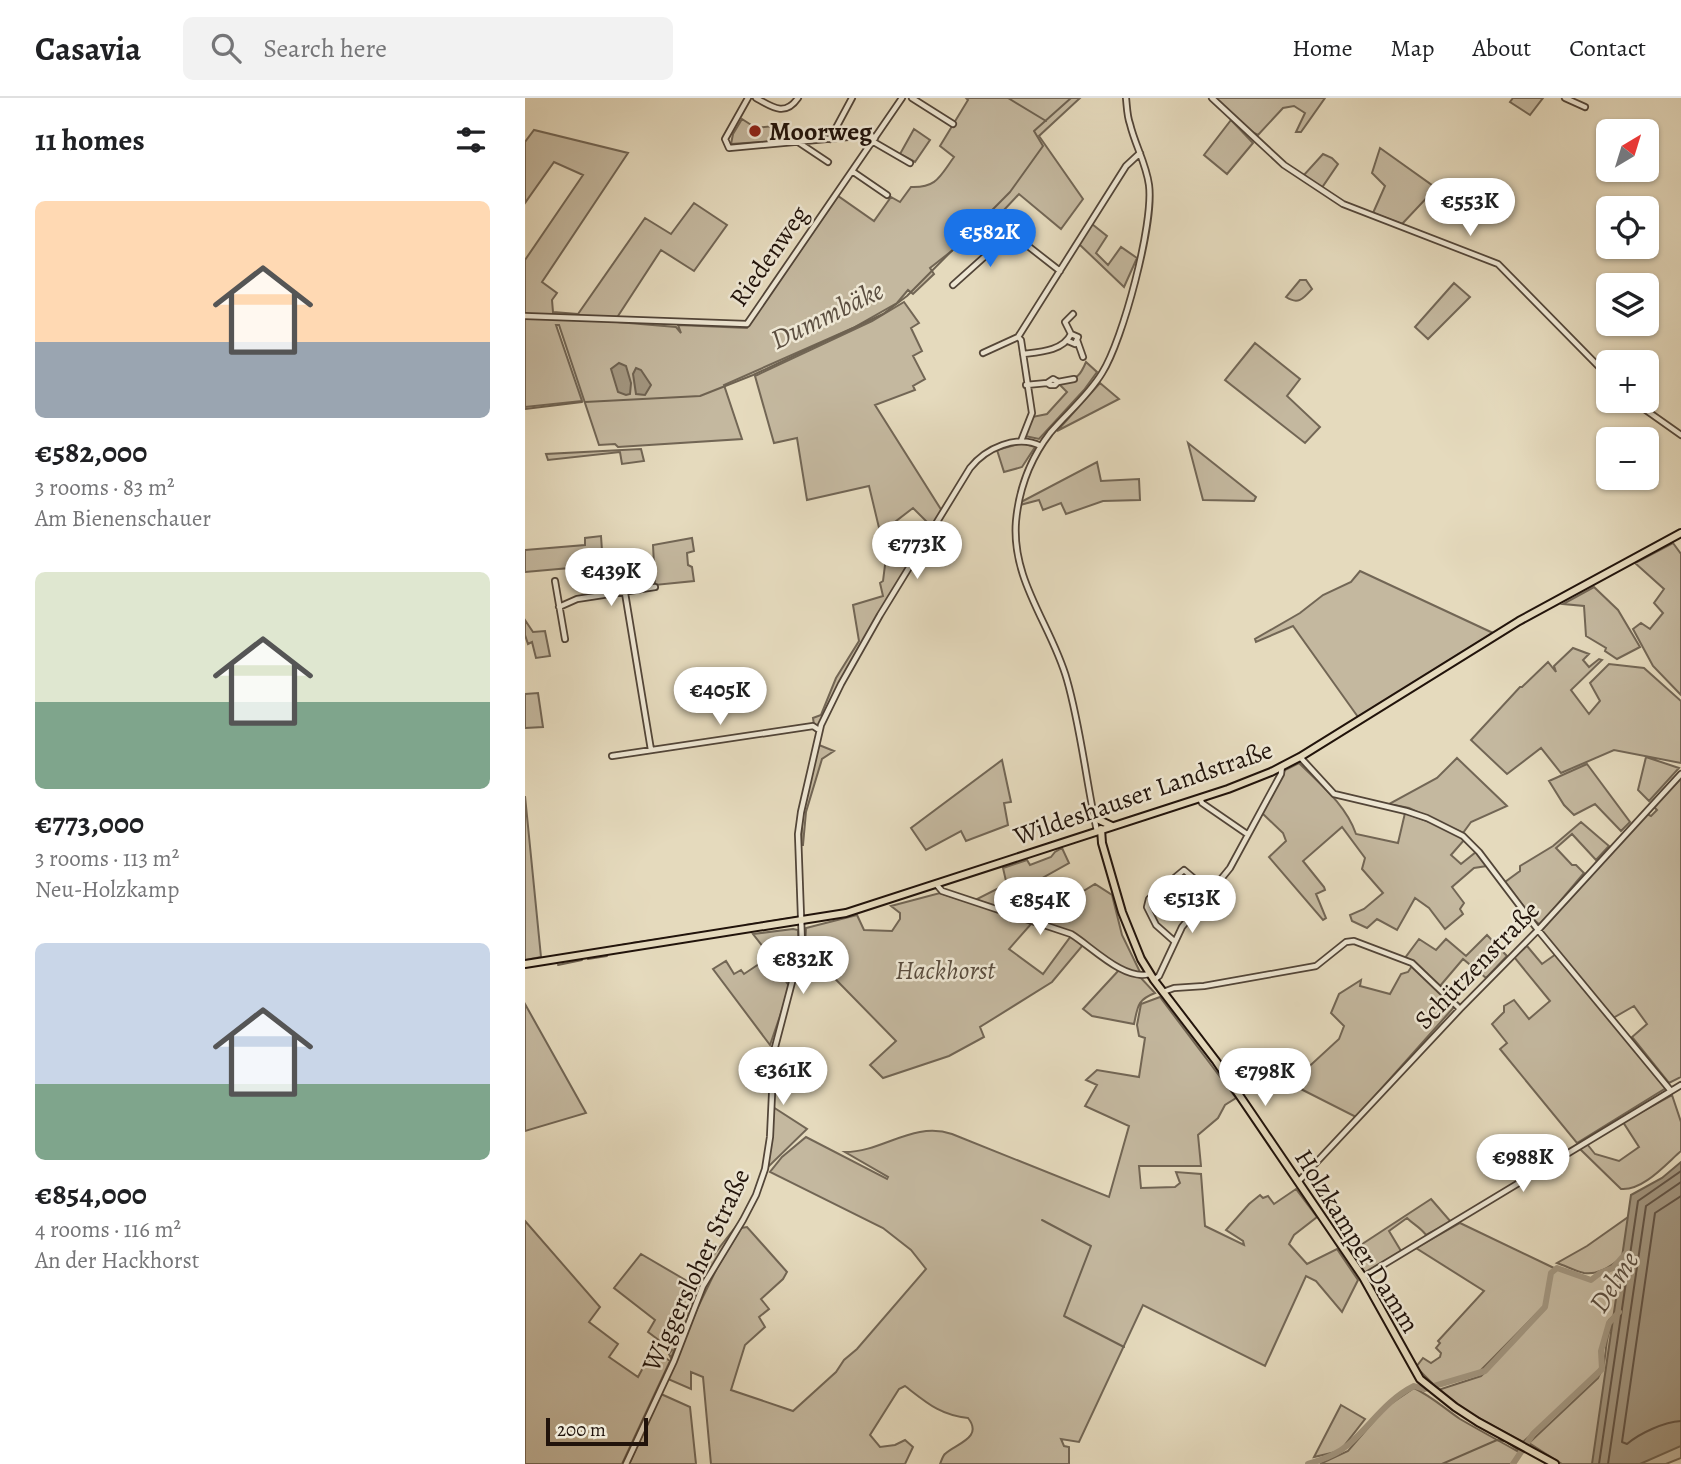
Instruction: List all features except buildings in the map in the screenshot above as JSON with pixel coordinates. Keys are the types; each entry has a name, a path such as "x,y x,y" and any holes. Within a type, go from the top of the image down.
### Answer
{"main road":[{"name":"Wildeshauser Landstraße","path":"525,964 846,913 1200,798 1300,757 1518,621 1681,533"},
{"path":"1096,818 1112,826"},
{"name":"Holzkamper Damm","path":"1099,830 1129,932 1152,977 1216,1061 1363,1277 1414,1370 1436,1393 1478,1422 1555,1464"},
{"path":"1086,834 1101,842"}],"street":[{"path":"748,98 725,139 729,148 870,135 873,140 909,163"},
{"path":"756,98 776,109 784,110 792,107 798,98"},
{"path":"830,139 852,98"},
{"name":"Riedenweg","path":"525,316 747,324 902,98"},
{"path":"912,98 953,124"},
{"path":"1099,830 1068,682 1058,652 1021,575 1016,523 1025,479 1041,446 1086,395 1112,354 1136,275 1150,208 1147,171 1129,124 1126,98"},
{"path":"1212,98 1284,165 1343,204 1498,264 1596,364"},
{"path":"1565,98 1585,107"},
{"path":"797,142 828,162"},
{"path":"983,353 1018,337 1126,166 1140,153"},
{"path":"852,171 887,195"},
{"path":"996,221 1060,271"},
{"path":"953,285 1020,229"},
{"path":"1073,314 1065,322 1071,334 1078,337 1083,357"},
{"path":"1023,354 1048,352 1068,341 1071,334"},
{"path":"1018,337 1021,340 1032,413 1021,440 1041,446"},
{"path":"1068,341 1075,344 1077,340"},
{"path":"1027,385 1055,385 1074,379"},
{"path":"1650,413 1681,435"},
{"name":"Wiggersloher Straße","path":"626,1464 674,1361 703,1286 743,1220 765,1169 770,1137 774,1051 800,961 802,920 799,834 803,800 820,731 841,684 880,615 970,468 987,452 1021,440"},
{"path":"555,581 565,639"},
{"path":"559,607 577,599 655,587"},
{"path":"625,593 651,750"},
{"path":"613,756 813,726 820,731"},
{"path":"1300,757 1334,794 1406,811 1463,836 1479,852 1538,930 1671,1091"},
{"path":"936,884 942,891 1071,934 1089,944 1119,969 1140,975 1159,976 1182,927 1230,868 1281,774 1282,766"},
{"name":"Schützenstraße","path":"1298,1182 1538,930 1681,774"},
{"path":"1200,798 1202,803 1247,834"},
{"path":"1174,941 1156,925 1147,907 1149,899 1184,870 1210,892"},
{"path":"1163,992 1174,988 1204,986 1316,966 1346,942 1354,941 1412,963 1460,1009"},
{"path":"1363,1277 1681,1085"}],"green space":[{"path":"966,98 1080,98 1039,136 1083,199 1061,229 1019,194 1004,210 930,268 934,274 913,294 908,290 897,303 853,328 724,385 742,439 618,447 615,444 599,445 559,325 556,325 582,401 525,407 525,260 583,175 554,162 525,203 525,142 534,130 628,153 542,282 557,293 552,300 553,312 578,314 645,218 671,234 694,203 727,225 694,271 661,250 618,316 618,322 676,327 681,333 678,325 747,328 838,196 874,221 891,197 900,202 911,187 920,187 937,180 954,157 940,146 968,100"},
{"path":"1215,98 1325,98 1301,132 1296,132 1305,113 1294,106 1283,108 1258,135 1250,131"},
{"path":"1513,98 1543,98 1530,115 1510,102"},
{"name":"Moorweg","path":"742,119 756,128 774,126 775,141 731,144 733,134"},
{"path":"1231,120 1253,143 1227,174 1204,155"},
{"path":"914,129 930,140 915,162 900,154"},
{"path":"1380,148 1436,188 1402,224 1373,213 1385,186 1372,173"},
{"path":"1323,154 1338,164 1321,189 1303,176"},
{"path":"1092,224 1107,236 1096,253 1108,265 1121,247 1137,258 1124,287 1079,244"},
{"path":"1300,280 1306,280 1312,289 1300,300 1294,301 1286,297"},
{"path":"1454,283 1470,297 1428,339 1415,327"},
{"path":"904,302 919,323 911,328 922,351 913,356 925,379 913,386 915,390 875,405 942,511 932,527 913,508 891,525 915,556 819,727 814,725 813,718 821,715 836,678 859,641 853,605 883,596 880,583 883,581 886,557 869,486 807,500 797,438 774,443 755,376 872,321"},
{"path":"1255,343 1300,379 1287,396 1320,427 1305,443 1225,380"},
{"path":"1086,362 1097,372 1084,390 1039,439 1025,436 1032,417 1047,414 1067,392 1059,384 1078,375"},
{"path":"1100,383 1119,399 1057,431"},
{"path":"1022,443 1035,447 1022,467 1004,472 997,450"},
{"path":"1188,443 1256,497 1254,501 1203,500"},
{"path":"641,449 644,461 622,464 620,452 548,460 546,454"},
{"path":"1097,462 1101,481 1139,479 1140,500 1103,501 1066,514 1061,503 1043,510 1039,500 1020,505 1021,502"},
{"path":"601,536 603,565 525,572 525,550 585,545 585,538"},
{"path":"692,538 694,551 687,553 694,581 655,585 653,545"},
{"path":"1673,543 1681,554 1681,695 1653,666 1633,629 1641,623 1650,629 1663,613 1654,603 1664,589 1635,563"},
{"path":"1360,571 1493,633 1358,717 1293,626 1256,642 1255,639 1300,613 1323,595 1351,582"},
{"path":"1594,587 1618,610 1640,647 1617,659 1605,651 1606,648 1586,636 1584,606 1563,604"},
{"path":"525,620 533,632 545,631 550,656 536,658 532,642 528,644 525,635"},
{"path":"1573,648 1589,654 1583,660 1589,667 1599,659 1602,660 1571,690 1589,714 1600,701 1590,683 1609,664 1644,668 1681,701 1681,763 1614,750 1561,773 1541,748 1507,774 1471,740 1520,687 1548,662 1556,672 1554,666"},
{"path":"538,693 543,727 525,728 525,694"},
{"path":"819,745 834,751 822,759 806,812 801,845 803,808"},
{"path":"1646,757 1679,768 1649,801 1638,790"},
{"path":"1457,758 1507,806 1471,822 1463,833 1409,808 1389,804 1437,778"},
{"path":"1002,760 1011,802 1004,803 1008,825 966,841 961,831 926,850 911,828"},
{"path":"1299,763 1339,804 1356,834 1398,843 1405,813 1446,828 1465,839 1451,855 1461,864 1476,852 1487,866 1474,868 1452,887 1464,903 1460,909 1463,914 1445,929 1429,908 1415,898 1397,930 1377,919 1367,928 1352,921 1350,915 1364,909 1383,893 1362,869 1365,858 1342,827 1303,861 1324,887 1325,890 1316,894 1326,918 1323,920 1269,857 1286,841 1283,833 1262,813 1285,770"},
{"path":"1587,764 1630,822 1621,831 1595,804 1574,815 1564,805 1549,781"},
{"path":"1681,778 1681,1077 1669,1083 1632,1037 1647,1024 1634,1006 1613,1018 1541,931 1647,814 1651,816 1657,810 1654,807"},
{"path":"525,796 541,957 525,960"},
{"path":"1581,822 1609,846 1596,860 1572,834 1556,848 1584,873 1540,925 1505,882 1520,871 1520,866 1553,846"},
{"path":"1062,848 1069,863 1021,890 1035,904 1051,911 1095,884 1112,895 1122,935 1141,974 1119,967 1072,933 975,900 1003,886 1006,881 1003,868 1027,860 1030,865 1051,857"},
{"name":"Hackhorst","path":"940,893 1032,923 1009,949 1043,974 1071,936 1083,945 1052,982 980,1027 984,1037 949,1056 883,1078 870,1065 896,1041 805,948 806,928 857,915 864,930 892,931 900,919 900,913 891,906"},
{"path":"798,930 799,951 791,983 753,934"},
{"path":"1487,935 1507,956 1486,978 1463,959 1440,986 1405,958 1419,939 1436,950 1446,939 1466,956"},
{"path":"1527,946 1542,964 1556,954 1666,1088 1577,1143 1500,1049 1507,1043 1492,1024 1504,1012 1504,1006 1514,1000 1529,1019 1550,1001 1514,957"},
{"path":"765,960 770,960 790,987 770,1045 713,969 726,961 734,974 741,970 744,974"},
{"path":"1412,966 1455,1006 1356,1117 1285,1081 1291,1072 1301,1074 1339,1039 1344,1026 1331,1013 1339,994 1361,980 1360,986 1390,994 1401,974 1408,972"},
{"path":"1119,970 1141,978 1155,993 1139,1004 1134,1024 1092,1016 1083,1009"},
{"path":"1160,997 1236,1098 1225,1105 1218,1118 1198,1135 1201,1166 1139,1166 1141,1188 1175,1187 1180,1183 1176,1172 1201,1174 1205,1226 1244,1245 1243,1241 1226,1230 1249,1204 1260,1195 1263,1198 1268,1196 1274,1204 1296,1189 1317,1217 1294,1235 1289,1244 1307,1264 1337,1249 1358,1280 1342,1312 1316,1281 1306,1276 1265,1366 1143,1305 1079,1442 1061,1439 1064,1446 1069,1447 1069,1464 940,1464 944,1455 970,1436 972,1425 968,1418 942,1411 905,1386 899,1389 870,1435 880,1447 895,1445 905,1440 913,1447 905,1464 711,1464 703,1377 691,1372 691,1389 668,1379 697,1309 741,1228 747,1227 787,1272 761,1299 769,1309 759,1317 765,1327 745,1345 731,1390 793,1411 836,1372 926,1269 911,1250 883,1228 770,1172 782,1157 806,1137 887,1179 888,1177 845,1152 859,1151 924,1131 938,1131 952,1134 1109,1197 1129,1126 1085,1106 1097,1085 1086,1080 1097,1070 1139,1077 1145,1038 1139,1036 1137,1025 1141,1004"},
{"path":"525,1004 586,1113 525,1131"},
{"path":"1672,1095 1681,1122 1681,1151 1646,1181 1638,1186 1621,1189 1580,1149 1587,1144 1595,1154 1619,1161 1639,1147 1623,1122"},
{"path":"773,1107 807,1129 768,1167"},
{"path":"1431,1199 1451,1222 1426,1235 1407,1218 1389,1231 1401,1251 1365,1273 1350,1252"},
{"path":"1641,1208 1647,1232 1611,1266 1593,1273 1584,1273 1557,1263 1587,1246"},
{"path":"525,1221 600,1307 589,1322 618,1344 609,1357 638,1377 645,1364 658,1353 670,1361 622,1464 525,1464"},
{"path":"1460,1223 1554,1268 1550,1274 1544,1306 1479,1372 1434,1385 1416,1367 1423,1358 1431,1363 1440,1357 1441,1353 1436,1348 1440,1343 1438,1341 1484,1291 1416,1248"},
{"path":"1681,1224 1681,1458 1666,1464 1562,1464 1529,1443 1598,1378 1610,1329"},
{"path":"737,1225 701,1286 671,1358 669,1354 672,1350 648,1332 655,1320 614,1288 641,1254 694,1285 705,1266"},
{"path":"1622,1259 1620,1310 1609,1320 1600,1351 1602,1361 1598,1374 1523,1442 1469,1413 1438,1390 1481,1376 1488,1369 1546,1308 1551,1274 1557,1269 1591,1280"},
{"path":"1414,1388 1460,1419 1519,1452 1512,1464 1320,1464 1348,1451 1386,1407"},
{"path":"661,1394 690,1407 696,1464 629,1464"},
{"path":"1341,1405 1365,1419 1340,1451 1314,1457"}],"water":[{"path":"619,363 626,366 631,383 630,394 618,392 611,369"},
{"path":"636,368 641,370 651,385 645,395 636,394 633,374"},
{"path":"1681,1162 1681,1446 1640,1464 1592,1464 1631,1195 1662,1178"}],"waterway":[{"path":"1008,98 1046,121"},
{"name":"Dummbäke","path":"585,402 700,396 753,375 883,314 907,296 1010,192 1043,146 1034,131 1071,98"},
{"name":"Dummbäke","path":"525,409 582,402"},
{"path":"746,925 798,917"},
{"path":"724,929 743,926"},
{"path":"685,935 720,930"},
{"path":"632,943 681,936"},
{"path":"611,947 627,944"},
{"path":"588,959 607,956"},
{"path":"558,965 582,960"},
{"path":"1042,1220 1091,1246 1064,1316 1124,1347"},
{"path":"1308,1464 1343,1449 1387,1406 1414,1386 1424,1389 1485,1371 1545,1307 1551,1273 1557,1268 1591,1280 1613,1268 1626,1253"},
{"name":"Delme","path":"1513,1464 1533,1434 1602,1369 1601,1351 1609,1323 1619,1312"},
{"path":"1442,1464 1497,1440 1504,1441"},
{"path":"1508,1443 1520,1451"}],"place":[{"name":"Moorweg","path":"755,131"}]}
